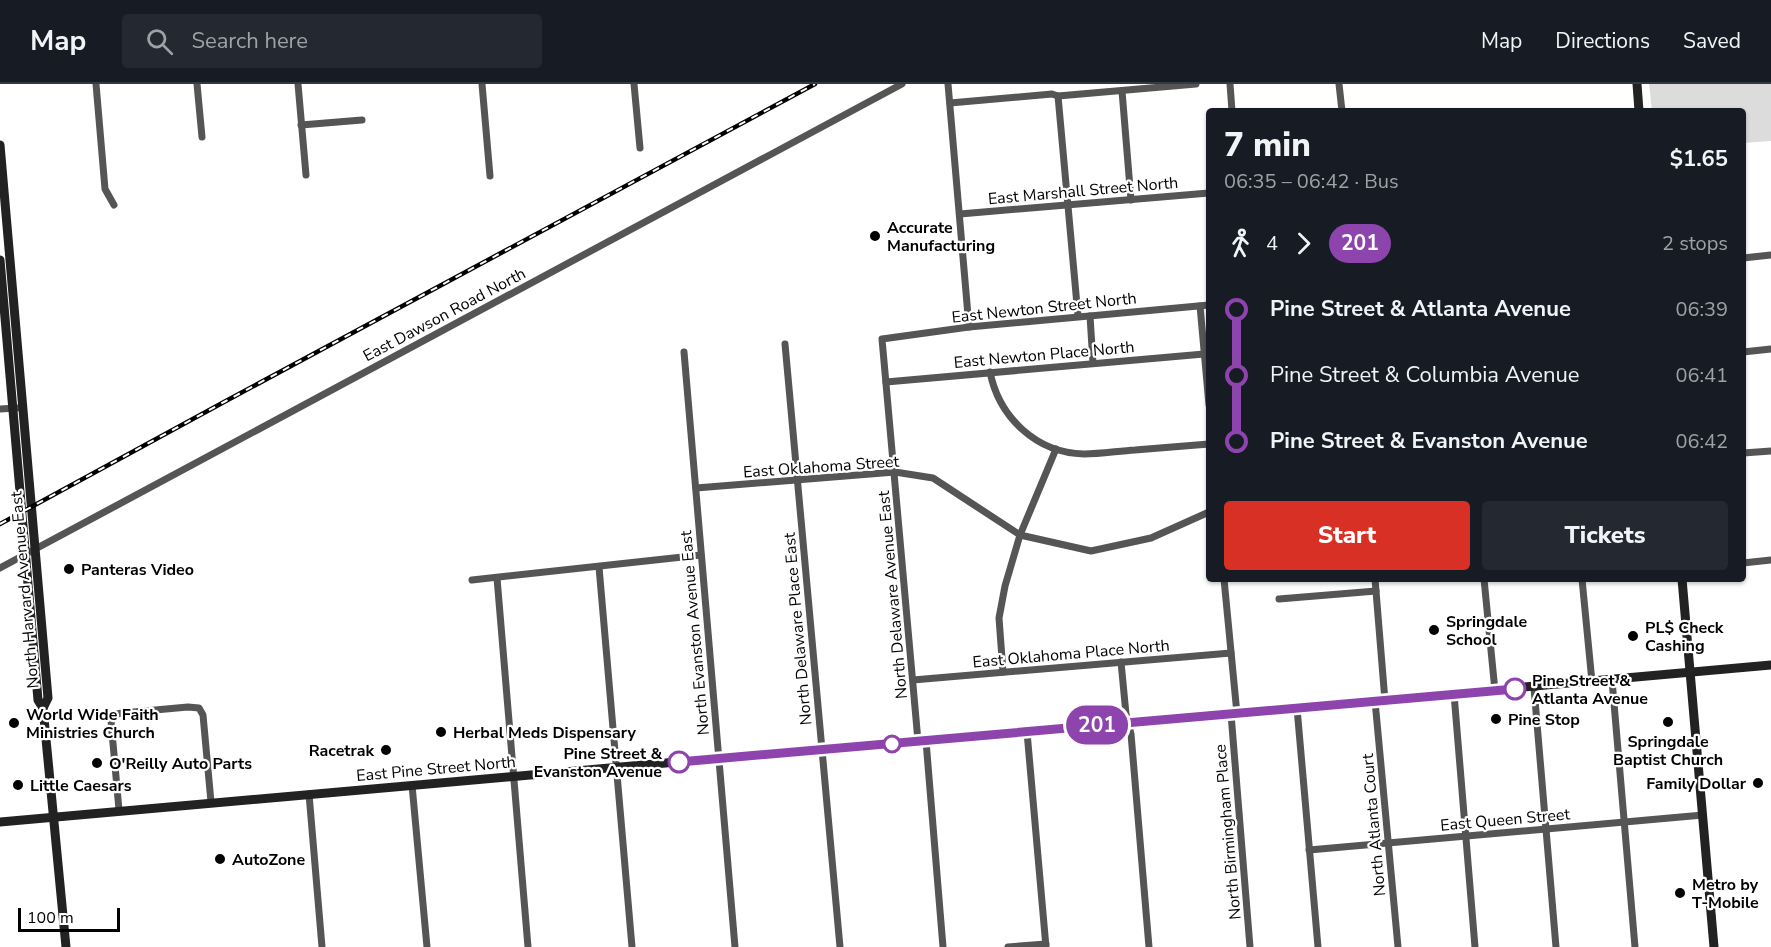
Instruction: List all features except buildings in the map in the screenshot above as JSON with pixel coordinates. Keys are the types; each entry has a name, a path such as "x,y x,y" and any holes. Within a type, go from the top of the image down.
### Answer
{"main road":[{"path":"1637,84 1640,108"},
{"name":"North Harvard Avenue East","path":"0,145 3,204 14,298 26,555 37,631"},
{"name":"North Harvard Avenue East","path":"0,260 3,300 35,550 38,700 43,708 66,947"},
{"path":"3,300 14,298"},
{"path":"1682,582 1714,947"},
{"name":"East Pine Street North","path":"0,822 1533,688 1771,665"}],"street":[{"path":"96,84 105,189 114,205"},
{"path":"197,84 202,137"},
{"path":"298,84 306,175"},
{"path":"482,84 490,176"},
{"path":"634,84 640,148"},
{"name":"East Dawson Road North","path":"0,568 902,84"},
{"path":"948,84 969,327"},
{"path":"1051,84 1055,95 1068,205 1078,316"},
{"path":"950,104 1122,92 1196,84"},
{"path":"1230,84 1232,108"},
{"path":"1339,84 1342,108"},
{"path":"1122,92 1131,200"},
{"path":"301,125 362,120"},
{"name":"East Marshall Street North","path":"960,214 1206,193"},
{"path":"1746,258 1771,255"},
{"path":"1200,306 1206,374"},
{"name":"East Newton Street North","path":"882,339 969,327 1206,306"},
{"path":"1090,316 1093,363"},
{"name":"North Delaware Avenue East","path":"882,339 913,680 922,741 943,947"},
{"name":"North Delaware Place East","path":"785,345 840,947"},
{"path":"1746,352 1771,349"},
{"name":"North Evanston Avenue East","path":"684,352 735,947"},
{"name":"East Newton Place North","path":"886,382 1204,354"},
{"path":"990,372 993,389 1008,415 1034,439 1056,449 1084,454 1206,444"},
{"path":"0,409 18,408"},
{"path":"1003,672 999,633 1000,604 1020,536 1056,449"},
{"path":"1746,453 1771,451"},
{"name":"East Oklahoma Street","path":"696,488 895,472 933,478 1020,536 1091,551 1151,538 1206,513"},
{"path":"472,580 701,555"},
{"path":"1746,563 1771,560"},
{"path":"599,567 632,947"},
{"path":"497,578 528,947"},
{"name":"North Birmingham Place","path":"1224,582 1250,947"},
{"name":"North Atlanta Court","path":"1375,582 1387,843 1398,947"},
{"path":"1484,582 1495,691"},
{"path":"1582,582 1592,682"},
{"path":"1280,599 1376,591"},
{"name":"East Oklahoma Place North","path":"913,680 1231,653"},
{"path":"1121,662 1149,947"},
{"path":"1612,680 1635,947"},
{"path":"1533,688 1556,947"},
{"path":"1455,694 1475,947"},
{"path":"119,810 111,725 113,717 122,713 188,707 199,708 204,720 211,802"},
{"path":"1297,708 1318,947"},
{"path":"1008,947 1046,945 1028,732"},
{"path":"412,785 427,947"},
{"path":"309,794 322,947"},
{"name":"East Queen Street","path":"1310,850 1703,815"}],"shaded area":[{"path":"1649,84 1771,84 1771,141 1746,143 1746,108 1652,108"}],"railway":[{"path":"0,524 815,84"}],"bus line":[{"name":"201","path":"679,762 1515,689"}],"place":[{"name":"Accurate Manufacturing","path":"875,236"},
{"name":"Panteras Video","path":"69,569"},
{"name":"Springdale School","path":"1434,630"},
{"name":"PL$ Check Cashing","path":"1633,636"},
{"name":"Pine Street & Atlanta Avenue","path":"1515,689"},
{"name":"Pine Stop","path":"1496,719"},
{"name":"Springdale Baptist Church","path":"1668,722"},
{"name":"World Wide Faith Ministries Church","path":"14,723"},
{"name":"Herbal Meds Dispensary","path":"441,732"},
{"name":"Racetrak","path":"386,750"},
{"name":"Pine Street & Evanston Avenue","path":"679,762"},
{"name":"O'Reilly Auto Parts","path":"97,763"},
{"name":"Family Dollar","path":"1758,783"},
{"name":"Little Caesars","path":"18,785"},
{"name":"AutoZone","path":"220,859"},
{"name":"Metro by T-Mobile","path":"1680,893"}]}
